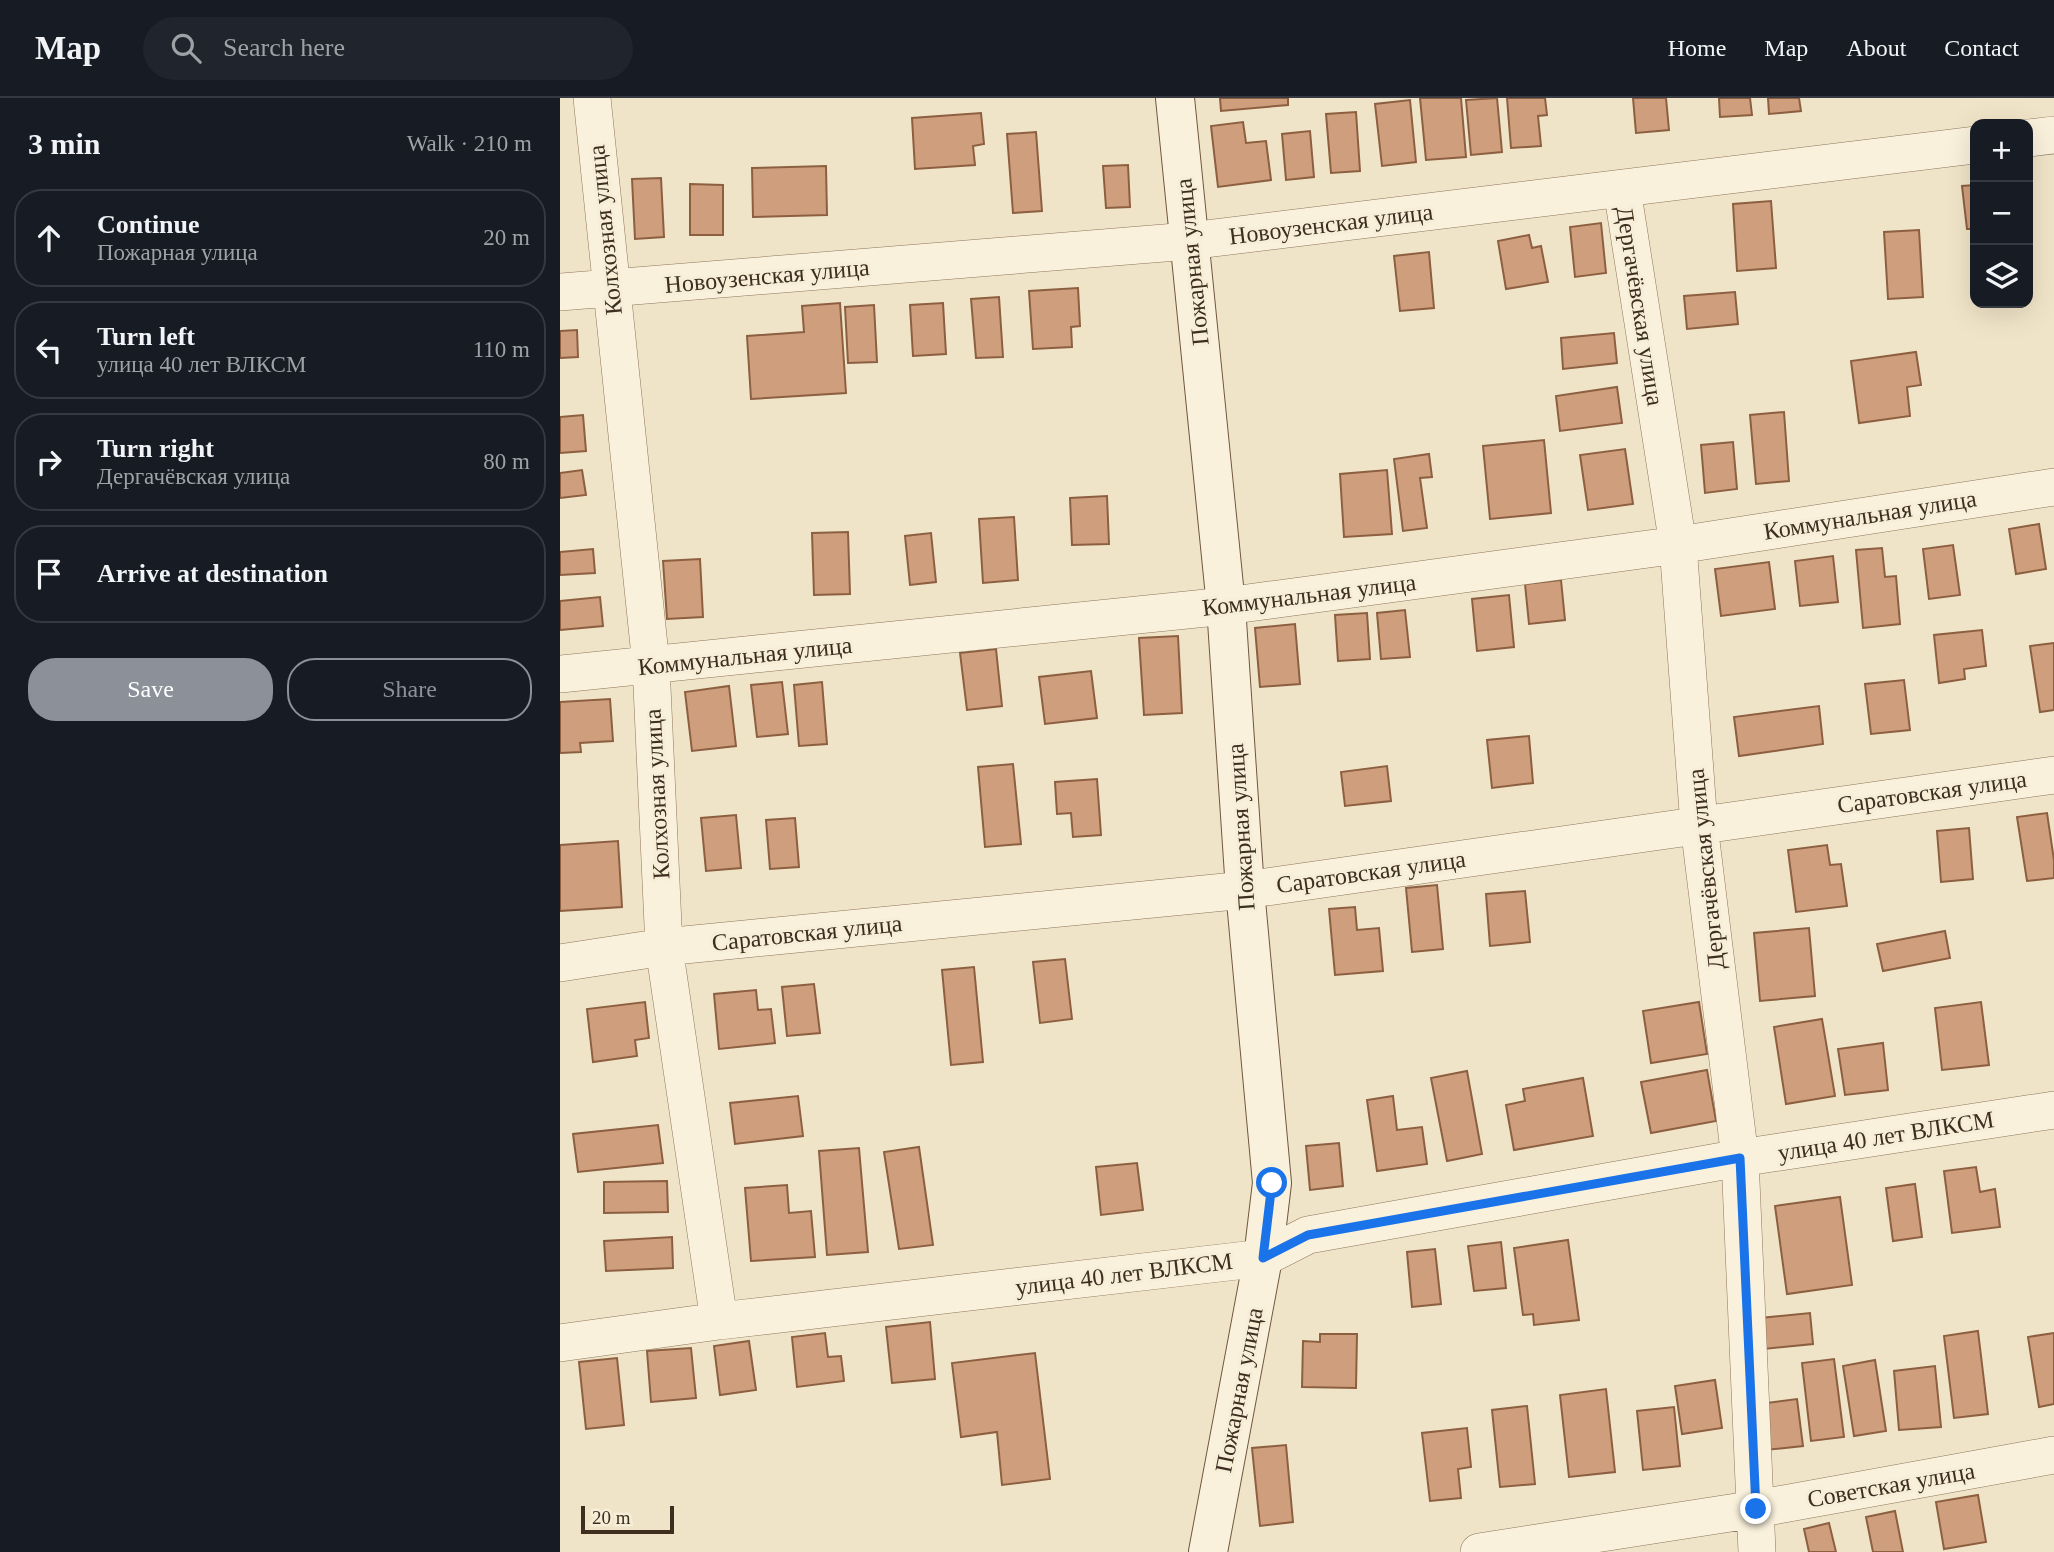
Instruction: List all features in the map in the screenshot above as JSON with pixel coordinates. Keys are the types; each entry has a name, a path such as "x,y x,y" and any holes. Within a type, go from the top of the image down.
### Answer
{"street":[{"name":"Колхозная улица","path":"592,98 651,666 664,947 719,1321"},
{"name":"Пожарная улица","path":"1175,98 1226,606 1245,890 1272,1183 1263,1258 1208,1552"},
{"path":"2033,137 2054,135"},
{"name":"Новоузенская улица","path":"560,292 1189,241 1970,146"},
{"name":"Дергачёвская улица","path":"1622,189 1678,545 1699,825 1740,1158 1757,1552"},
{"name":"Коммунальная улица","path":"560,674 1226,606 1678,545 2054,487"},
{"name":"Саратовская улица","path":"560,963 664,947 1245,890 2054,775"},
{"name":"улица 40 лет ВЛКСМ","path":"560,1343 719,1321 1263,1258 1308,1235 1740,1158 2054,1110"},
{"name":"Советская улица","path":"1479,1552 1756,1509 2054,1455"}],"building":[{"path":"1220,98 1288,98 1288,105 1221,111"},
{"path":"1420,98 1461,98 1466,157 1426,160"},
{"path":"1497,98 1502,152 1471,155 1466,100"},
{"path":"1507,98 1545,98 1547,115 1538,116 1541,146 1511,148"},
{"path":"1633,98 1666,98 1669,130 1636,133"},
{"path":"1719,98 1750,98 1752,115 1720,117"},
{"path":"1768,98 1799,98 1801,111 1769,114"},
{"path":"1410,100 1416,162 1382,166 1375,104"},
{"path":"1356,112 1360,171 1331,173 1326,114"},
{"path":"981,113 984,144 973,146 975,165 915,169 912,118"},
{"path":"1243,122 1246,143 1266,141 1271,180 1218,187 1211,126"},
{"path":"1310,131 1314,177 1286,180 1282,134"},
{"path":"1036,132 1042,211 1013,213 1007,134"},
{"path":"1128,165 1130,207 1106,208 1103,166"},
{"path":"826,166 827,215 753,217 752,168"},
{"path":"661,178 664,237 635,239 632,179"},
{"path":"690,184 723,185 723,235 690,235"},
{"path":"1970,185 1970,229 1967,229 1962,186"},
{"path":"1771,201 1776,268 1737,271 1733,204"},
{"path":"1601,223 1606,273 1575,277 1570,227"},
{"path":"1919,230 1923,297 1888,299 1884,232"},
{"path":"1529,235 1532,248 1541,246 1548,282 1506,289 1498,241"},
{"path":"1429,252 1434,308 1400,311 1394,256"},
{"path":"1078,288 1080,326 1071,327 1072,347 1033,349 1029,291"},
{"path":"1735,292 1738,324 1687,329 1684,296"},
{"path":"999,297 1003,357 976,358 971,299"},
{"path":"840,303 846,393 751,399 747,336 804,332 802,306"},
{"path":"943,303 946,354 913,356 910,305"},
{"path":"874,305 877,362 848,363 845,307"},
{"path":"577,330 578,357 560,358 560,331"},
{"path":"1614,333 1617,363 1563,369 1561,338"},
{"path":"1916,352 1921,385 1907,387 1910,416 1859,423 1851,361"},
{"path":"1617,387 1622,423 1560,431 1556,396"},
{"path":"1784,412 1789,481 1756,484 1750,415"},
{"path":"583,415 586,451 560,453 560,417"},
{"path":"1544,440 1551,513 1490,519 1483,446"},
{"path":"1733,442 1737,489 1705,493 1701,445"},
{"path":"1625,449 1633,504 1588,510 1580,455"},
{"path":"1429,454 1432,477 1420,478 1427,528 1403,531 1394,459"},
{"path":"582,470 586,495 560,498 560,473"},
{"path":"1387,470 1392,534 1344,537 1340,474"},
{"path":"1107,496 1109,544 1072,545 1070,498"},
{"path":"1014,517 1018,580 983,583 979,519"},
{"path":"2039,524 2046,569 2016,574 2009,529"},
{"path":"848,532 850,594 814,595 812,533"},
{"path":"931,533 936,582 910,585 905,536"},
{"path":"1953,545 1960,595 1929,599 1923,549"},
{"path":"1882,548 1885,577 1896,576 1900,624 1863,628 1856,550"},
{"path":"593,549 595,573 560,575 560,552"},
{"path":"1833,556 1838,602 1800,606 1795,561"},
{"path":"700,559 703,617 667,619 663,561"},
{"path":"1769,562 1775,609 1721,616 1715,569"},
{"path":"1561,580 1565,620 1529,624 1525,584"},
{"path":"1509,595 1514,647 1477,651 1472,599"},
{"path":"600,597 603,626 560,630 560,601"},
{"path":"1405,610 1410,657 1381,659 1377,613"},
{"path":"1367,613 1370,659 1338,661 1335,615"},
{"path":"1295,624 1300,684 1260,687 1255,628"},
{"path":"1982,630 1986,666 1964,669 1965,679 1939,683 1934,635"},
{"path":"1178,636 1182,713 1144,715 1139,638"},
{"path":"2054,643 2054,710 2040,712 2030,646"},
{"path":"996,649 1002,706 967,710 960,653"},
{"path":"1091,671 1097,718 1045,724 1039,677"},
{"path":"1904,680 1910,730 1871,734 1865,684"},
{"path":"782,682 788,734 757,737 751,685"},
{"path":"822,682 827,744 799,746 794,685"},
{"path":"729,686 736,746 692,751 685,692"},
{"path":"610,699 613,741 580,743 581,752 560,753 560,702"},
{"path":"1819,706 1823,744 1739,756 1734,717"},
{"path":"1529,736 1533,783 1492,788 1487,740"},
{"path":"1013,764 1021,844 985,847 978,767"},
{"path":"1387,766 1391,801 1345,806 1341,772"},
{"path":"1097,779 1101,835 1073,837 1071,813 1057,814 1055,782"},
{"path":"2047,813 2054,878 2027,881 2017,817"},
{"path":"736,815 741,868 706,871 701,818"},
{"path":"795,818 799,867 770,869 766,820"},
{"path":"1969,828 1973,879 1941,882 1937,831"},
{"path":"618,841 622,907 560,911 560,845"},
{"path":"1827,845 1830,865 1841,864 1847,906 1796,912 1788,850"},
{"path":"1437,885 1443,949 1412,952 1406,888"},
{"path":"1525,891 1530,942 1490,946 1486,894"},
{"path":"1355,907 1357,930 1379,928 1383,971 1335,975 1329,909"},
{"path":"1809,928 1815,996 1760,1001 1754,933"},
{"path":"1945,931 1950,958 1883,971 1877,944"},
{"path":"1065,959 1072,1019 1040,1023 1033,962"},
{"path":"974,967 983,1062 951,1065 942,970"},
{"path":"814,984 820,1033 787,1036 782,987"},
{"path":"756,990 758,1010 771,1009 775,1043 719,1049 714,994"},
{"path":"645,1002 649,1038 635,1040 637,1056 593,1062 587,1009"},
{"path":"1699,1002 1707,1054 1651,1063 1643,1011"},
{"path":"1981,1002 1989,1065 1942,1070 1935,1008"},
{"path":"1822,1019 1835,1096 1786,1104 1774,1027"},
{"path":"1883,1043 1888,1090 1845,1095 1838,1049"},
{"path":"1707,1070 1716,1121 1651,1133 1641,1082"},
{"path":"1467,1071 1482,1154 1447,1161 1431,1078"},
{"path":"1583,1078 1593,1136 1514,1150 1506,1105 1525,1101 1523,1089"},
{"path":"798,1096 803,1136 735,1144 730,1103"},
{"path":"1393,1096 1397,1130 1422,1127 1427,1164 1377,1171 1367,1100"},
{"path":"658,1125 663,1163 578,1172 573,1134"},
{"path":"1339,1143 1343,1186 1310,1190 1306,1146"},
{"path":"919,1147 933,1245 899,1249 884,1152"},
{"path":"859,1148 868,1252 827,1255 819,1151"},
{"path":"1137,1163 1143,1210 1101,1215 1096,1167"},
{"path":"1976,1167 1980,1192 1995,1189 2000,1227 1952,1233 1944,1171"},
{"path":"667,1181 668,1212 604,1213 604,1182"},
{"path":"1915,1184 1922,1237 1893,1241 1886,1188"},
{"path":"787,1185 789,1213 811,1211 815,1257 751,1261 745,1188"},
{"path":"1840,1197 1852,1285 1787,1294 1775,1206"},
{"path":"672,1237 673,1268 606,1271 604,1241"},
{"path":"1568,1240 1579,1320 1534,1325 1533,1314 1523,1315 1514,1248"},
{"path":"1501,1242 1506,1288 1474,1291 1468,1246"},
{"path":"1435,1249 1441,1304 1412,1307 1407,1252"},
{"path":"1810,1313 1813,1344 1764,1349 1760,1318"},
{"path":"930,1322 935,1379 892,1383 886,1327"},
{"path":"1978,1331 1988,1414 1954,1418 1944,1336"},
{"path":"825,1333 828,1357 841,1356 844,1381 797,1387 792,1337"},
{"path":"2054,1333 2054,1404 2039,1407 2028,1337"},
{"path":"1320,1334 1357,1334 1356,1388 1302,1387 1303,1341 1320,1342"},
{"path":"749,1341 756,1390 720,1395 714,1346"},
{"path":"691,1348 696,1398 651,1402 647,1351"},
{"path":"1035,1353 1050,1479 1002,1485 997,1432 961,1437 952,1363"},
{"path":"617,1358 624,1425 586,1429 579,1362"},
{"path":"1834,1359 1844,1437 1811,1441 1802,1363"},
{"path":"1875,1360 1886,1431 1854,1436 1843,1366"},
{"path":"1935,1366 1941,1427 1899,1430 1894,1371"},
{"path":"1715,1380 1722,1428 1682,1434 1675,1386"},
{"path":"1606,1389 1615,1472 1569,1477 1560,1395"},
{"path":"1797,1399 1803,1446 1765,1450 1759,1404"},
{"path":"1527,1406 1535,1484 1500,1487 1492,1410"},
{"path":"1674,1407 1680,1466 1643,1470 1637,1411"},
{"path":"1467,1428 1471,1467 1458,1469 1461,1498 1430,1501 1422,1433"},
{"path":"1286,1445 1293,1522 1260,1526 1252,1448"},
{"path":"1978,1495 1986,1542 1944,1549 1936,1502"},
{"path":"1895,1511 1903,1552 1873,1552 1866,1517"},
{"path":"1829,1523 1836,1552 1809,1552 1804,1529"}],"route":[{"path":"1272,1183 1263,1258 1308,1235 1740,1158 1756,1509"}]}
